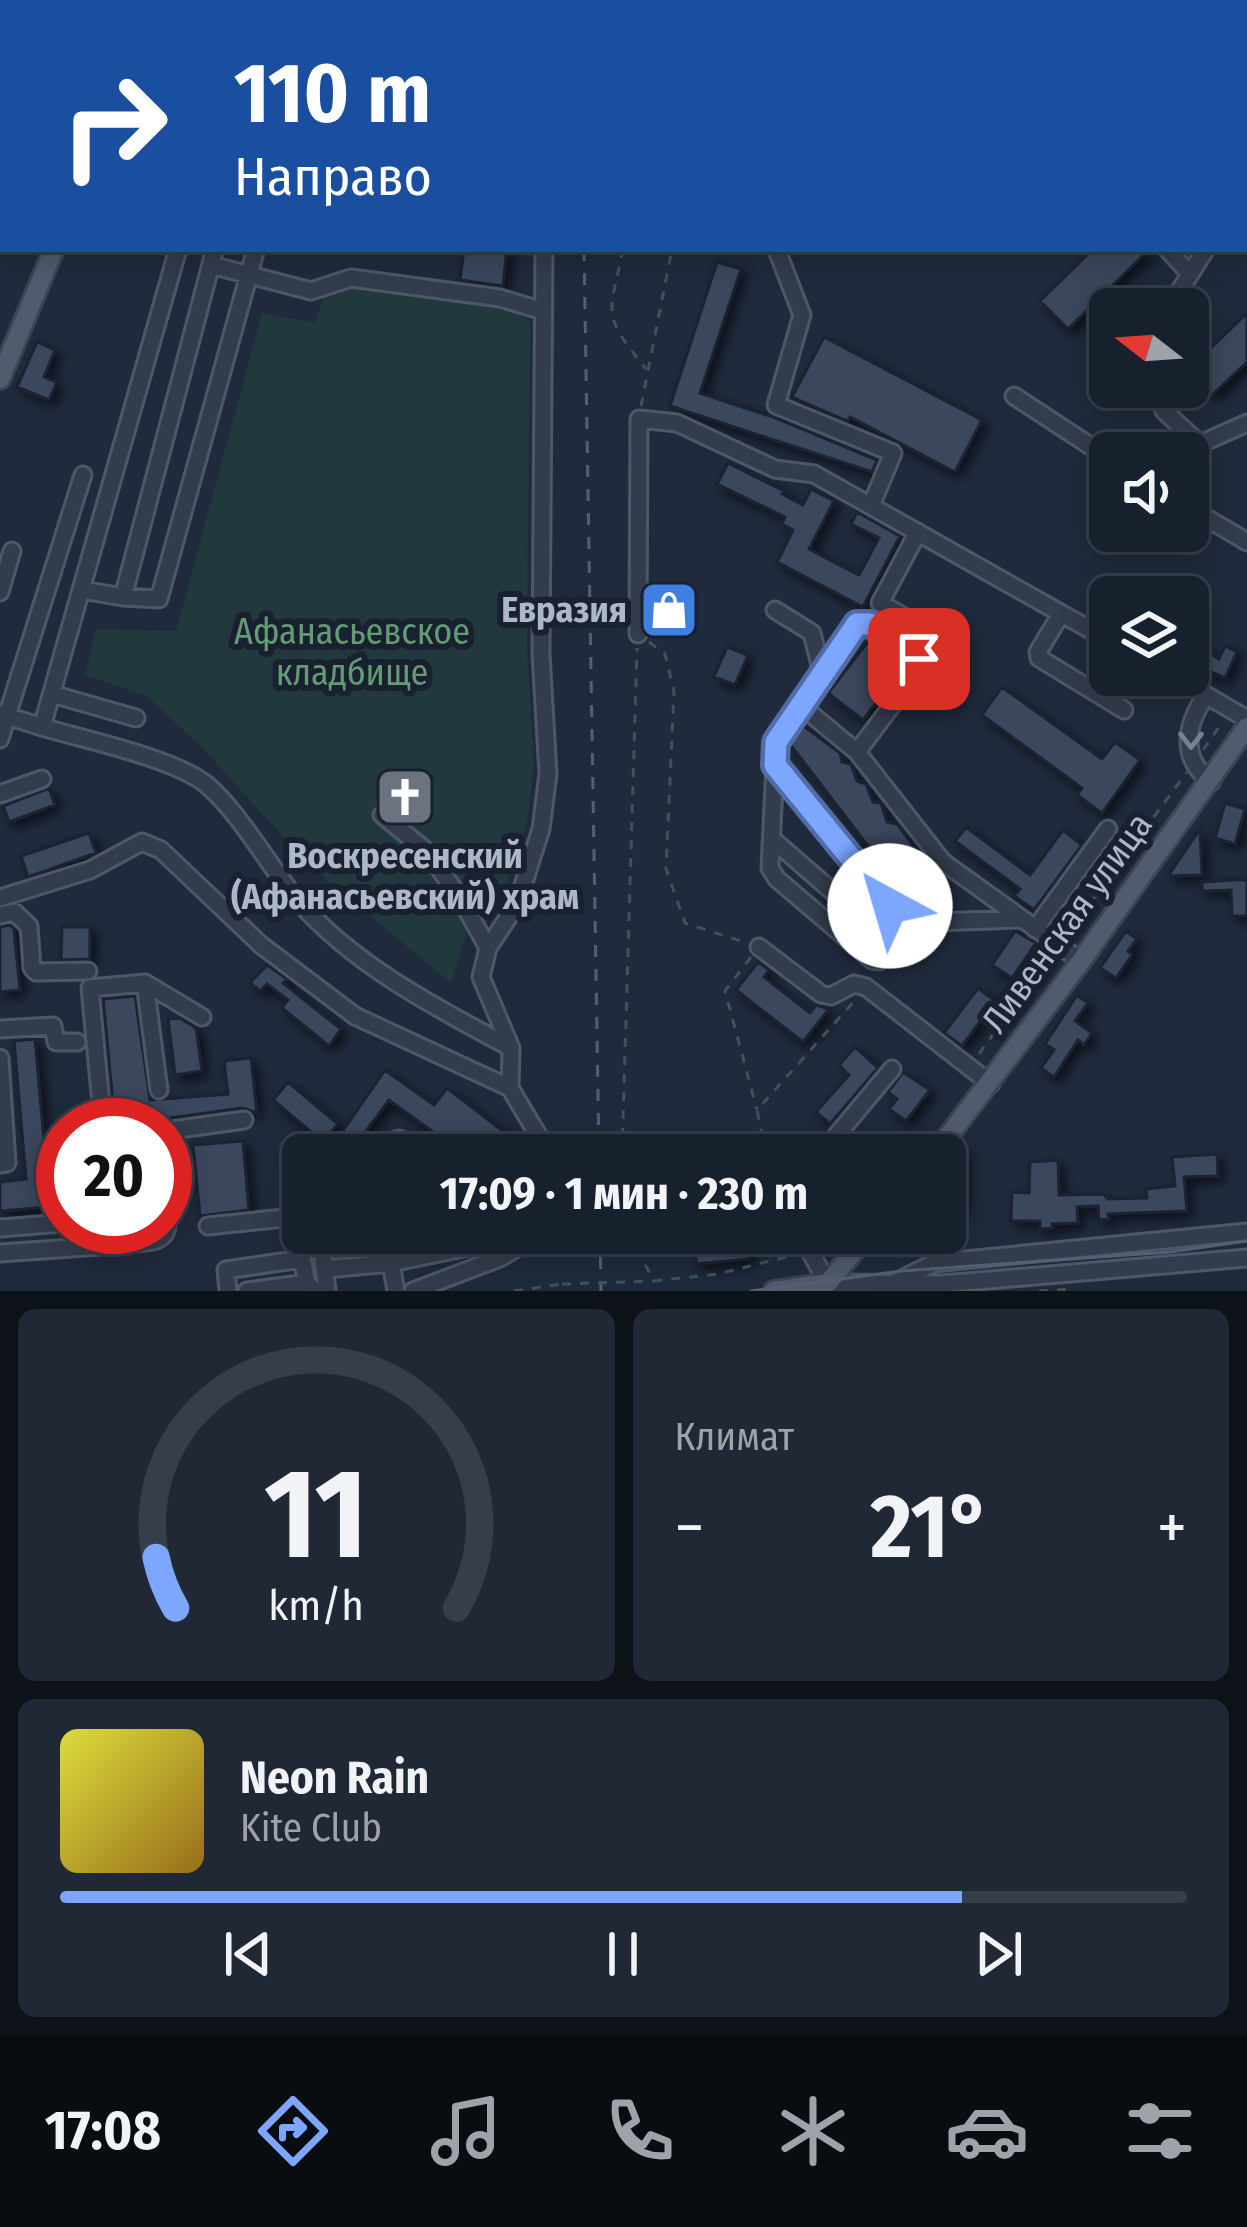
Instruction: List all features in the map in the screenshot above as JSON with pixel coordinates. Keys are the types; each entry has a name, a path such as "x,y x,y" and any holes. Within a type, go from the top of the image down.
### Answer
{"main road":[{"path":"0,379 53,252"},
{"name":"Ливенская улица","path":"943,1134 991,1084 1211,782 1242,718"},
{"path":"774,1291 829,1287 853,1254"}],"street":[{"path":"42,728 177,252"},
{"path":"82,590 159,599 255,252"},
{"path":"537,1134 510,1088 511,1048 482,977 488,948 517,904 541,829 548,774 542,654 544,252"},
{"path":"1170,252 1190,274"},
{"path":"1181,288 1203,252"},
{"path":"778,253 802,315 776,406 893,453 871,506"},
{"path":"124,597 211,254 249,276 311,291 351,278 500,298 544,311"},
{"path":"1013,396 1089,446"},
{"path":"1163,408 1200,443 1247,423"},
{"path":"638,634 639,419 677,423 775,469 814,474 1089,629"},
{"path":"0,740 4,715 83,476"},
{"path":"1209,519 1247,542"},
{"path":"918,532 880,603 932,633"},
{"path":"0,592 12,551"},
{"path":"775,610 812,633 822,673"},
{"path":"1061,614 1039,658 1124,710"},
{"path":"857,752 920,668 919,659 870,624 857,624 776,742 770,868 776,879 862,956 880,961 909,922"},
{"path":"52,694 136,718"},
{"path":"1205,696 1189,727 1193,764 1211,782"},
{"path":"1208,696 1242,718"},
{"path":"799,704 857,752 943,862 1081,961"},
{"path":"4,715 176,768 207,785 300,904 344,945 429,1004 511,1048"},
{"path":"775,765 890,906 909,922 1028,924"},
{"path":"0,794 42,779"},
{"path":"382,815 429,854 488,948"},
{"path":"1028,924 1108,829"},
{"path":"772,839 893,944"},
{"path":"0,898 90,870 142,842 161,850 261,945 355,1016 510,1088"},
{"path":"0,915 14,912 29,926 36,972 88,971"},
{"path":"759,947 821,994 831,996 854,984 866,988 991,1084"},
{"path":"146,983 159,1090"},
{"path":"100,1098 90,988 146,983 202,1017"},
{"path":"0,1029 53,1026 56,1042 77,1042"},
{"path":"0,1058 7,1163 0,1164"},
{"path":"838,1134 892,1069"},
{"path":"192,1127 244,1120"},
{"path":"208,1226 282,1218"},
{"path":"0,1228 36,1225"},
{"path":"886,1286 934,1264 1247,1232"},
{"path":"0,1253 36,1250"},
{"path":"324,1254 327,1291"},
{"path":"326,1269 434,1254"},
{"path":"413,1291 507,1254"},
{"path":"810,1254 829,1287 1074,1285 1247,1258"},
{"path":"228,1291 226,1270 302,1259 311,1287 247,1291"},
{"path":"391,1263 396,1291"}],"path":[{"path":"622,252 611,309 613,327 647,370"},
{"path":"639,419 671,252"},
{"path":"638,634 665,654 674,691 666,869 685,923 759,947 724,991 762,1134"},
{"path":"623,1134 638,634"},
{"path":"969,1067 1193,764 1242,718"},
{"path":"757,1110 866,988"},
{"path":"639,1254 654,1281"},
{"path":"514,1291 718,1274 796,1254"},
{"path":"885,1263 897,1256 934,1254 934,1264"},
{"path":"1031,1291 1074,1285"}],"green space":[{"name":"Афанасьевское кладбище","path":"353,282 503,305 530,322 527,648 534,767 527,823 502,898 491,918 465,938 451,983 310,866 205,751 148,697 85,675 96,629 176,631 262,313 315,323 325,290"}],"building":[{"path":"464,252 507,252 503,286 460,280"},
{"path":"1090,252 1147,252 1110,288 1089,288 1089,309 1068,329 1040,301"},
{"path":"717,262 741,269 700,393 877,460 872,472 670,406"},
{"path":"1247,313 1247,362 1212,395 1209,350"},
{"path":"824,337 982,420 955,472 850,417 847,421 792,397"},
{"path":"37,342 55,350 44,377 57,382 49,400 17,387"},
{"path":"728,463 803,505 811,489 834,501 809,549 859,575 879,538 851,524 857,512 900,536 863,607 777,562 793,530 782,524 785,517 717,484"},
{"path":"870,639 905,665 863,720 828,693"},
{"path":"1225,646 1237,652 1225,678 1209,671 1209,653 1219,659"},
{"path":"727,647 748,655 735,685 714,677"},
{"path":"1002,687 1102,759 1115,742 1140,760 1102,813 1077,795 1082,788 982,715"},
{"path":"801,724 840,753 842,762 851,764 873,802 881,803 887,822 897,824 916,849 894,880 789,743"},
{"path":"49,788 55,805 9,822 3,806"},
{"path":"1225,803 1245,809 1235,844 1215,838"},
{"path":"966,827 1030,875 1063,830 1082,845 1034,910 1014,896 1020,889 955,841"},
{"path":"1200,829 1202,875 1168,876"},
{"path":"89,833 96,853 28,877 21,856"},
{"path":"1247,880 1247,916 1232,916 1231,890 1202,891 1202,882"},
{"path":"10,925 20,990 0,992 0,927"},
{"path":"62,927 90,927 90,959 61,960"},
{"path":"1015,931 1036,943 1012,978 992,965"},
{"path":"1126,931 1137,939 1116,978 1100,968"},
{"path":"758,962 769,970 764,977 810,1013 816,1005 829,1009 803,1042 736,990"},
{"path":"267,965 341,1029 329,1046 282,1008 288,1000 267,984 260,991 250,983"},
{"path":"978,988 995,1001 962,1046 944,1033"},
{"path":"1077,995 1088,1003 1075,1021 1092,1033 1084,1045 1078,1040 1054,1077 1041,1068 1054,1050 1045,1044"},
{"path":"135,996 150,1098 112,1098 103,999"},
{"path":"180,1018 196,1028 202,1071 175,1075 168,1019"},
{"path":"35,1039 40,1098 36,1098 36,1208 0,1211 0,1182 26,1179 14,1041"},
{"path":"855,1047 878,1068 830,1124 816,1112 849,1075 839,1065"},
{"path":"251,1058 257,1113 242,1108 192,1115 192,1098 176,1098 228,1094 224,1061"},
{"path":"385,1070 434,1105 447,1088 507,1134 436,1134 389,1100 364,1134 341,1134"},
{"path":"903,1072 930,1090 906,1121 889,1109 897,1099 888,1092"},
{"path":"288,1082 338,1124 330,1134 313,1134 273,1100"},
{"path":"243,1141 249,1210 200,1216 193,1145"},
{"path":"1217,1154 1218,1176 1184,1177 1187,1211 1108,1214 1109,1219 1099,1220 1098,1206 1077,1207 1078,1223 1040,1229 1040,1221 1011,1221 1012,1192 1029,1193 1030,1162 1058,1160 1059,1195 1147,1198 1146,1189 1175,1186 1172,1157"},
{"path":"695,1254 748,1254 749,1259 696,1264"}],"tram line":[{"path":"751,1291 901,1271 1170,1252 1247,1241"}],"railway":[{"path":"584,252 599,1134"},
{"path":"600,1254 601,1291"}],"place":[{"name":"Евразия","path":"669,610"},
{"name":"Воскресенский (Афанасьевский) храм","path":"405,797"}],"route":[{"path":"890,906 775,765 776,742 857,624 870,624 919,659"}]}
